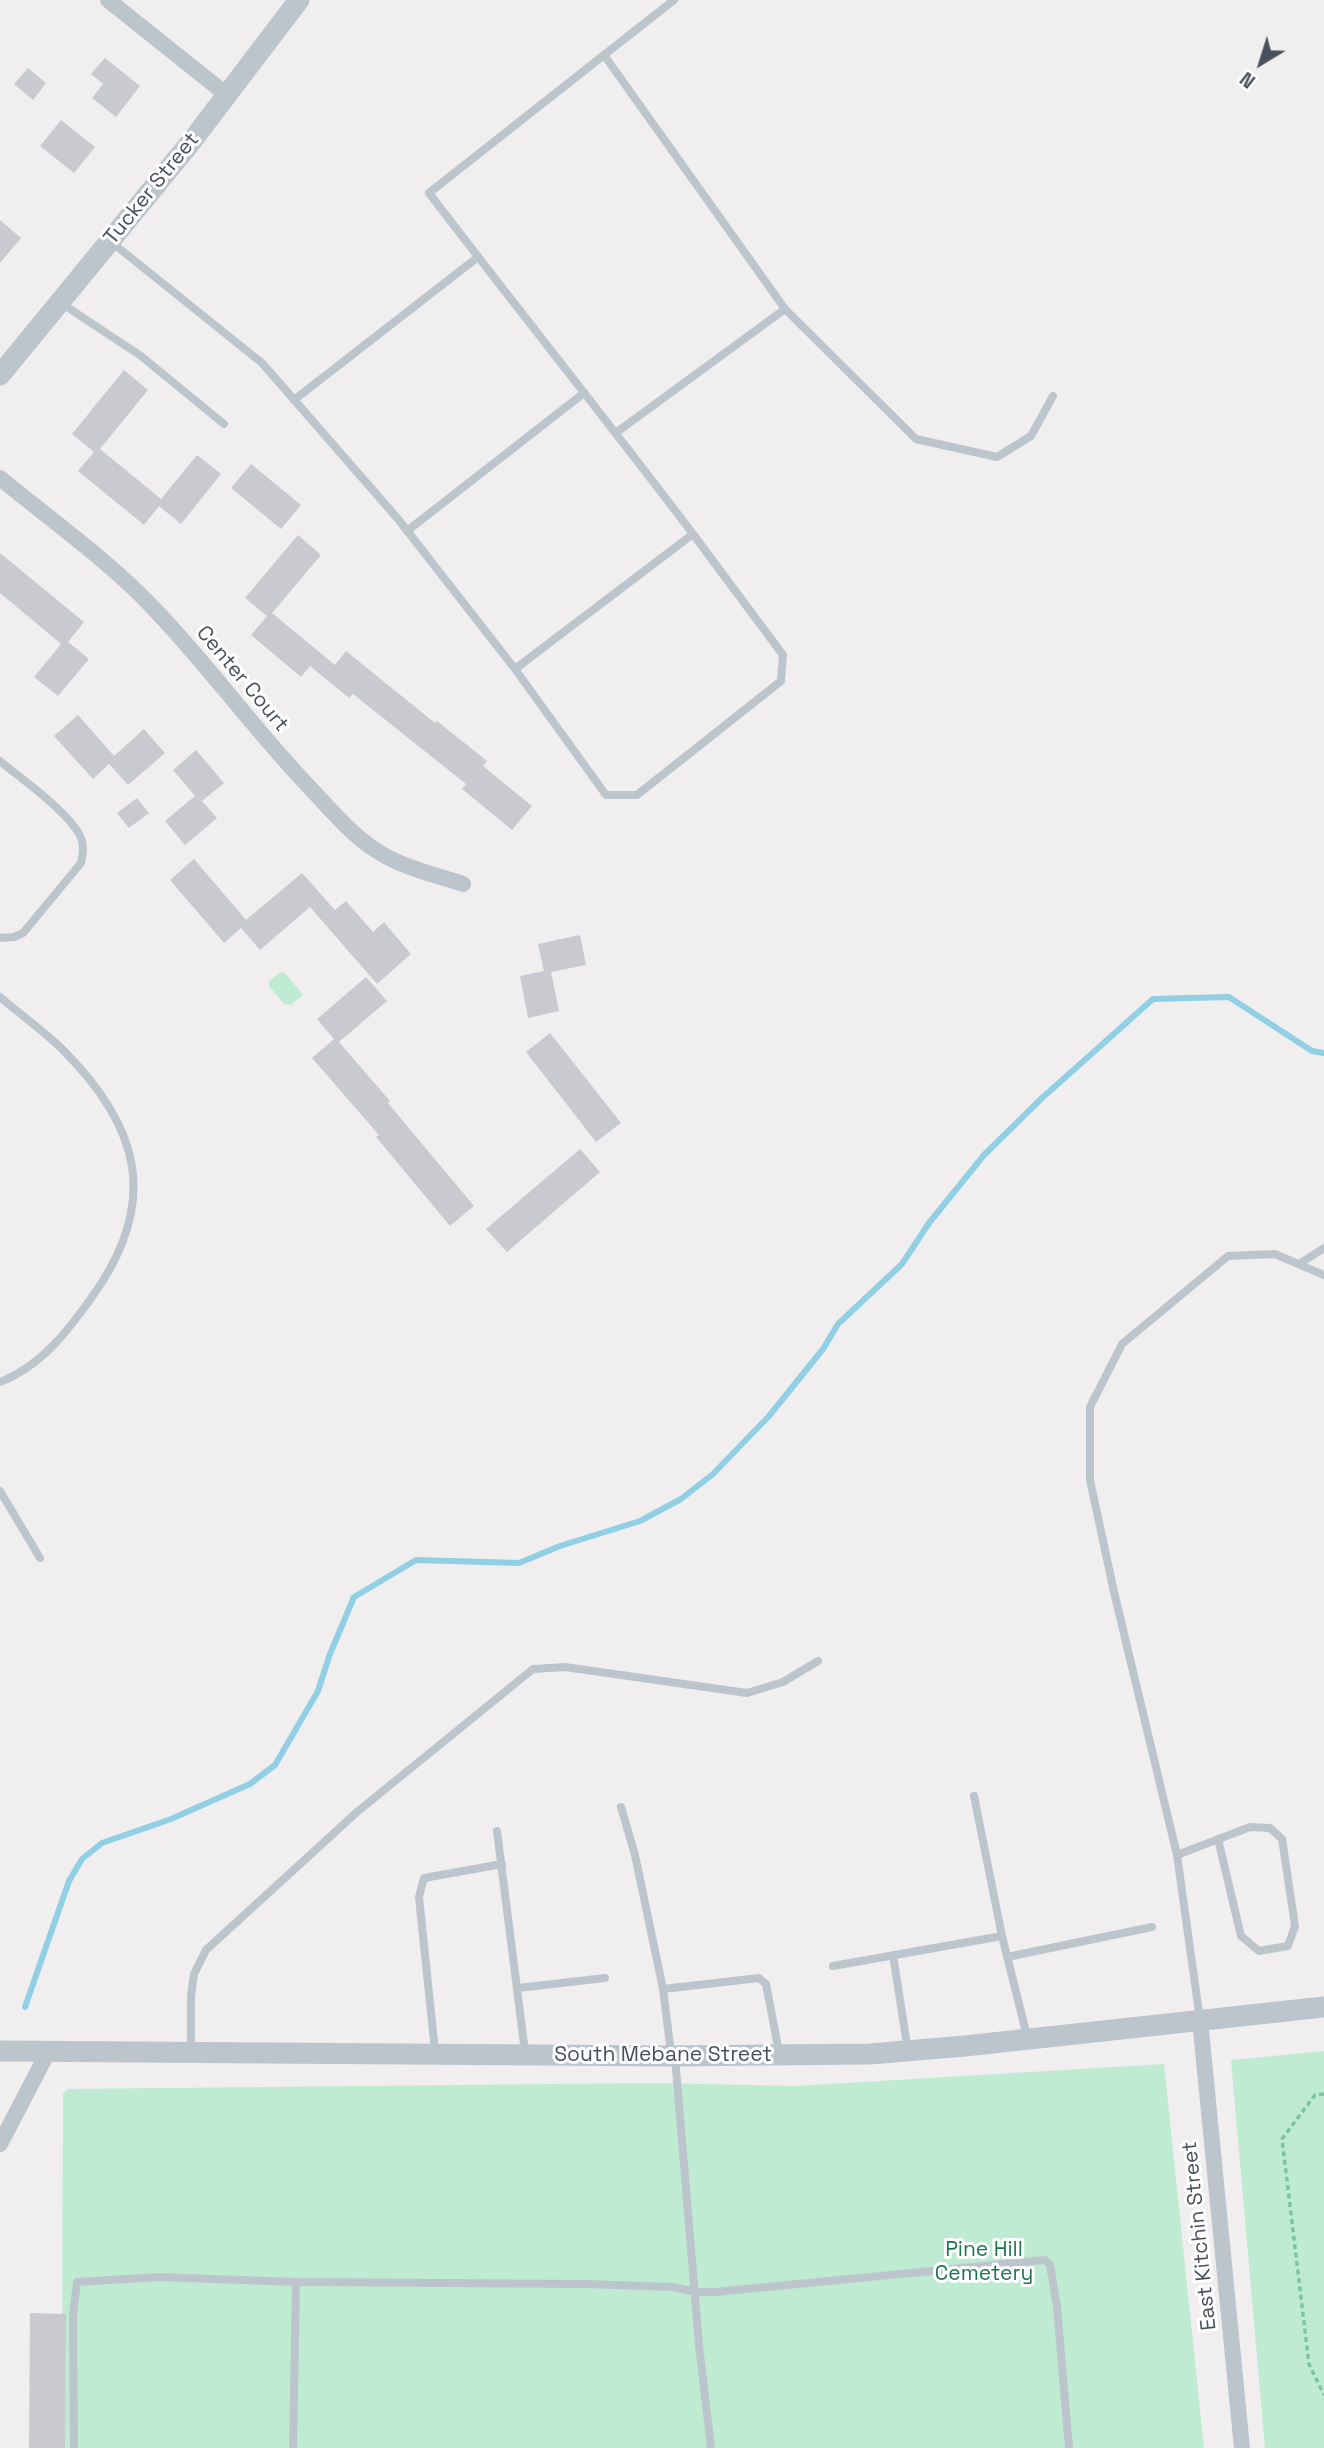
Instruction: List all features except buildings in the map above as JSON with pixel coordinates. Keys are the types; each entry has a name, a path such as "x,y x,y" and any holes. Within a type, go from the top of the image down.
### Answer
{"street":[{"path":"108,0 227,95"},
{"name":"Tucker Street","path":"0,375 227,95 299,0"},
{"name":"Center Court","path":"0,478 94,552 157,611 266,742 331,810 373,849 407,865 463,884"},
{"name":"South Mebane Street","path":"0,2051 673,2056 870,2054 1324,2007"},
{"name":"East Kitchin Street","path":"1200,2020 1242,2448"},
{"path":"0,2144 48,2052"}],"lane":[{"path":"110,241 262,363 407,531 515,669 606,795 637,795 781,681 783,655 617,432 429,193 674,0"},
{"path":"604,55 785,309 916,439 997,457 1031,436 1054,396"},
{"path":"294,400 478,257"},
{"path":"60,302 141,356 224,424"},
{"path":"617,432 785,309"},
{"path":"407,531 584,393"},
{"path":"515,669 693,534"},
{"path":"0,761 68,819 83,842 83,853 81,863 23,933 0,938"},
{"path":"0,997 67,1055 89,1079 117,1119 132,1157 135,1199 125,1238 104,1280 78,1317 49,1352 16,1376 0,1382"},
{"path":"1299,1264 1324,1248"},
{"path":"1200,2020 1177,1855 1090,1480 1090,1407 1122,1344 1228,1256 1275,1255 1324,1275"},
{"path":"0,1491 40,1558"},
{"path":"191,2052 191,1996 194,1974 206,1950 356,1812 533,1669 565,1667 747,1693 783,1682 818,1661"},
{"path":"974,1796 1002,1936 1028,2039"},
{"path":"621,1807 635,1855 663,1989 673,2056 711,2448"},
{"path":"1177,1855 1218,1839 1250,1827 1270,1828 1282,1839 1295,1926 1288,1946 1259,1951 1241,1936 1218,1839"},
{"path":"498,1831 525,2055"},
{"path":"435,2054 419,1897 424,1878 502,1864"},
{"path":"1007,1957 1152,1927"},
{"path":"833,1966 1002,1936"},
{"path":"894,1955 908,2051"},
{"path":"518,1988 605,1979"},
{"path":"663,1989 759,1979 766,1984 779,2055"},
{"path":"74,2448 73,2314 77,2282 159,2277 296,2282 587,2284 673,2287 696,2292 715,2292 1045,2260 1050,2265 1057,2307 1069,2448"},
{"path":"293,2448 296,2282"}],"path":[{"path":"1324,2094 1315,2095 1282,2139 1309,2364 1324,2395"}],"green space":[{"path":"281,972 285,973 303,995 291,1005 284,1004 269,986 269,981"},
{"path":"1324,2051 1324,2448 1265,2448 1231,2060"},
{"name":"Pine Hill Cemetery","path":"1164,2064 1204,2448 62,2448 63,2094 67,2089 655,2083 796,2086"}],"waterway":[{"path":"25,2007 69,1881 82,1859 102,1843 171,1819 250,1784 275,1765 318,1691 354,1597 416,1560 519,1563 560,1546 640,1521 681,1499 713,1474 769,1416 823,1349 838,1324 902,1264 929,1223 984,1155 1042,1098 1153,999 1229,997 1312,1051 1324,1053"}]}
